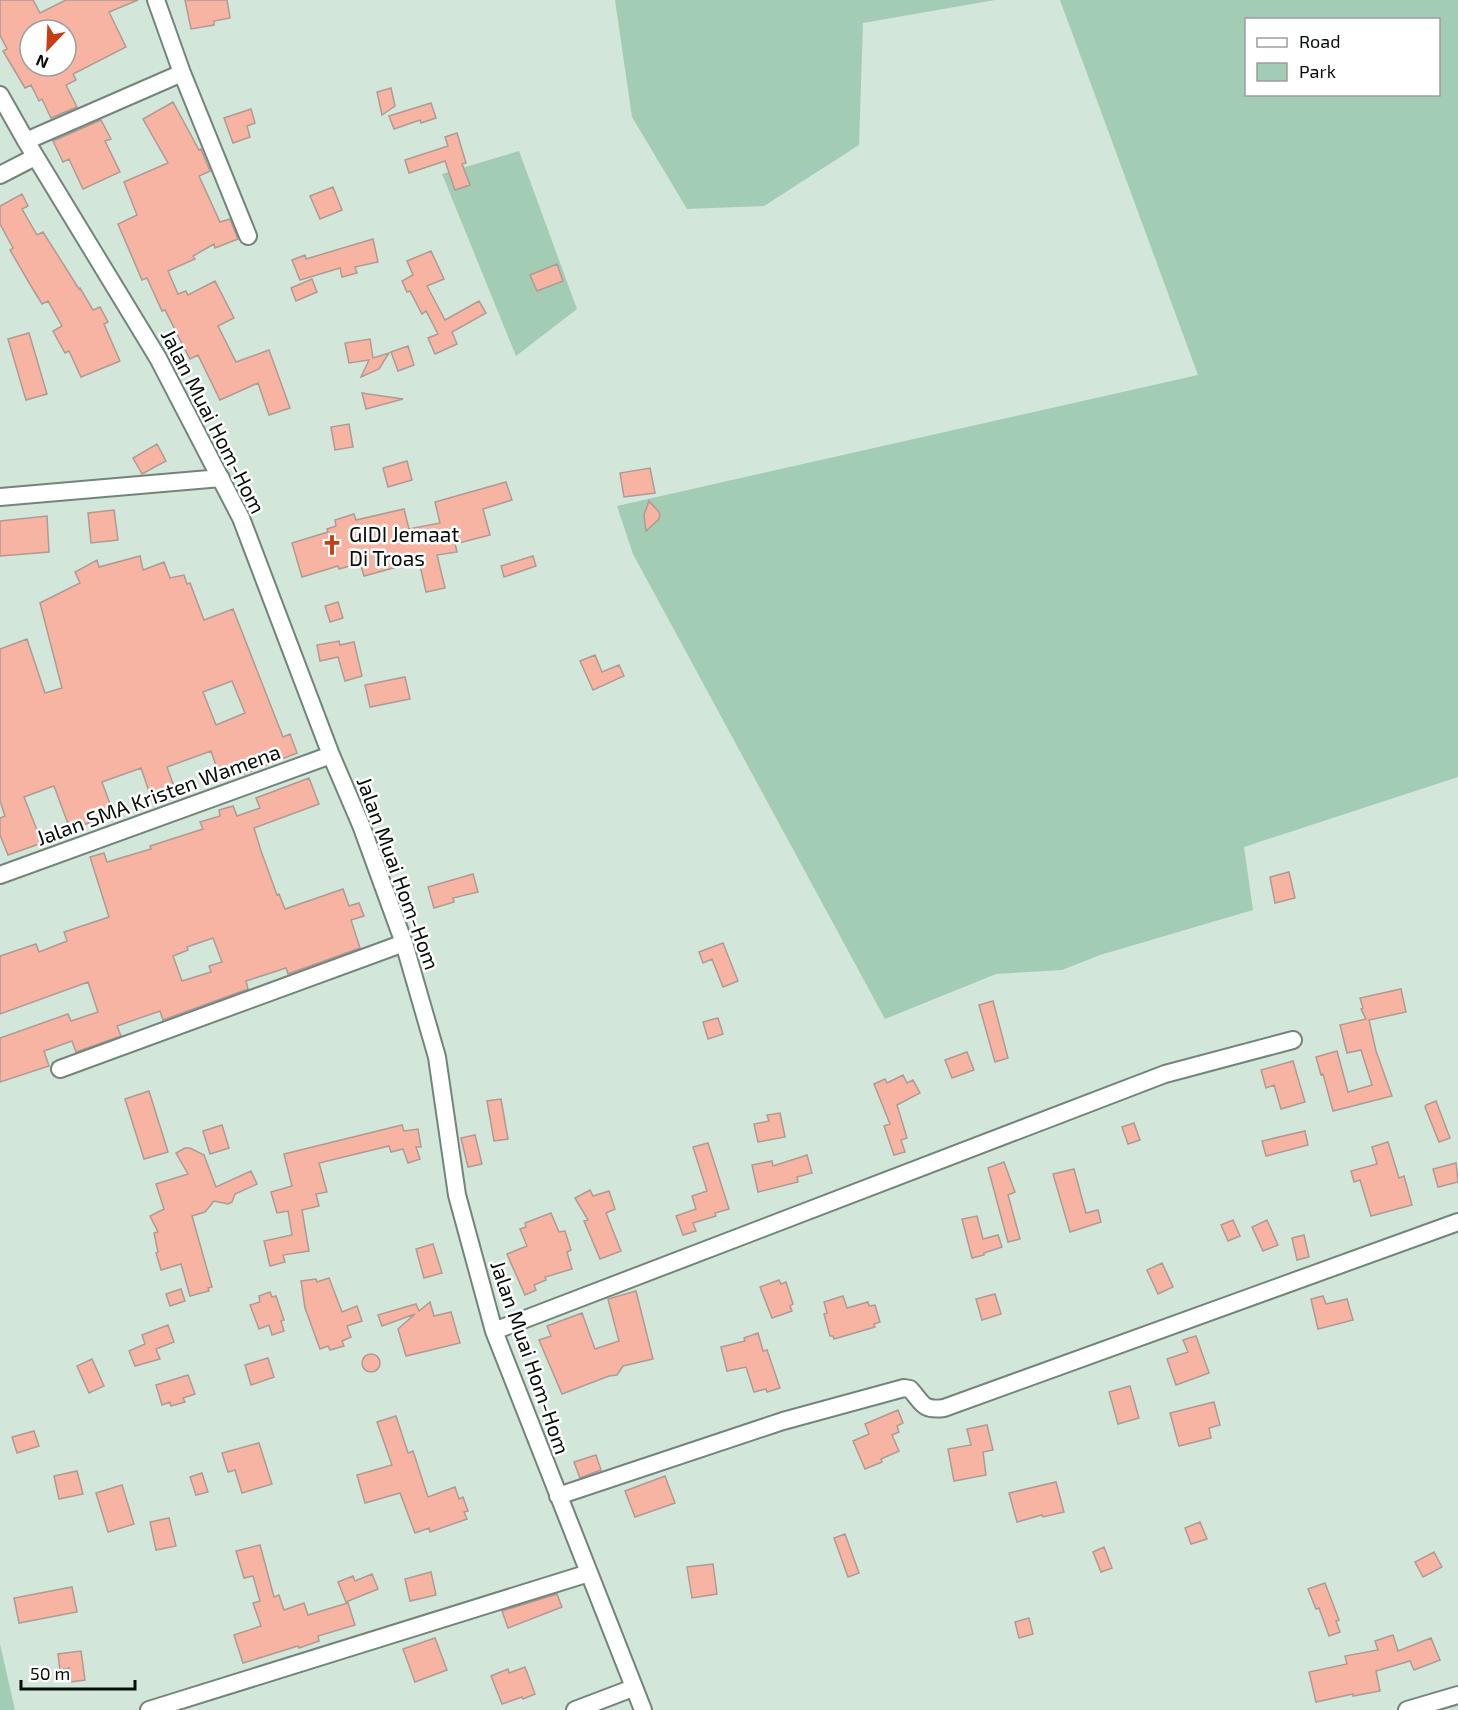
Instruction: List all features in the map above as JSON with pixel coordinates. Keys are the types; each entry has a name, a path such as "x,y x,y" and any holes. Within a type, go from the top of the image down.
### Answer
{"street":[{"path":"156,0 248,236"},
{"path":"26,141 183,73"},
{"name":"Jalan Muai Hom-Hom","path":"0,95 35,157 158,358 241,518 331,755 362,825 404,943 437,1057 457,1195 494,1331 643,1710"},
{"path":"0,175 35,157"},
{"path":"0,497 221,478"},
{"name":"Jalan SMA Kristen Wamena","path":"0,875 331,755"},
{"path":"60,1070 404,943"},
{"path":"494,1331 1165,1074 1293,1040"},
{"path":"558,1496 783,1421 904,1388 910,1389 923,1406 931,1409 944,1408 1458,1222"},
{"path":"149,1710 589,1573"},
{"path":"575,1710 633,1688"},
{"path":"1407,1710 1458,1695"}],"green space":[{"path":"615,0 995,0 863,23 859,145 764,206 687,209 632,117"},
{"path":"1060,0 1458,0 1458,777 1244,847 1253,910 1100,955 1062,970 996,974 885,1019 633,554 617,506 1198,375"},
{"path":"519,151 577,309 516,356 442,174"},
{"path":"0,1644 15,1710 0,1710"}],"building":[{"path":"0,0 33,0 40,13 66,0 138,0 109,12 126,47 78,71 78,18 18,18 18,76 3,51 7,49 0,35"},
{"path":"185,0 227,0 230,18 214,21 214,25 191,29"},
{"path":"19,78 75,78 76,80 66,85 77,107 51,118 42,99 39,101 31,85 25,88"},
{"path":"391,88 395,106 382,115 377,92"},
{"path":"173,102 199,150 201,149 210,171 199,176 220,222 230,219 238,239 215,248 214,244 193,256 195,259 168,271 178,294 186,291 188,295 215,281 234,318 218,326 236,362 269,350 290,408 269,415 258,383 220,400 198,355 190,359 165,310 162,311 147,278 142,280 118,224 137,215 124,182 168,163 143,119"},
{"path":"431,103 436,118 421,123 420,120 394,129 389,116"},
{"path":"251,109 255,123 247,126 250,137 233,143 224,118"},
{"path":"101,120 111,139 105,141 120,172 83,189 69,159 63,162 53,141"},
{"path":"457,133 466,163 462,164 470,185 455,190 445,161 409,173 405,160 448,146 445,137"},
{"path":"333,187 342,210 320,219 310,196"},
{"path":"22,194 28,206 22,209 37,235 43,232 93,310 100,307 108,322 104,324 120,361 81,377 69,351 65,353 53,331 62,326 48,301 42,304 31,286 10,250 13,248 0,224 0,206"},
{"path":"373,239 378,262 355,267 357,273 342,277 340,268 300,280 292,260 305,255 306,259"},
{"path":"431,251 444,279 427,286 445,320 479,301 486,313 452,332 457,344 435,354 428,338 438,334 426,311 422,314 402,281 413,275 407,261"},
{"path":"557,264 563,281 537,291 530,275"},
{"path":"312,279 317,292 296,301 291,288"},
{"path":"29,333 47,394 26,400 8,339"},
{"path":"370,339 373,358 389,353 379,369 361,377 369,360 349,363 345,343"},
{"path":"408,346 414,365 398,371 391,352"},
{"path":"362,393 375,395 403,399 366,409"},
{"path":"349,424 353,447 335,450 331,427"},
{"path":"157,444 166,461 142,474 133,458"},
{"path":"407,461 412,480 388,487 383,468"},
{"path":"650,468 655,493 624,497 620,473"},
{"path":"506,482 512,500 483,509 490,535 455,544 457,552 437,555 445,588 426,592 419,561 364,576 360,563 339,569 338,566 302,577 292,543 328,532 327,529 336,526 335,520 354,514 356,520 404,509 409,529 440,523 435,502"},
{"path":"649,501 660,516 646,531 644,515"},
{"path":"114,510 118,540 91,543 88,513"},
{"path":"47,516 49,552 0,556 0,521"},
{"path":"140,556 143,570 164,562 170,578 184,575 187,584 190,583 204,620 233,609 283,737 290,734 297,753 244,774 241,767 219,774 211,751 167,767 176,792 152,800 141,768 102,782 114,815 70,829 54,786 51,787 24,797 42,843 8,855 0,835 0,818 5,816 0,801 0,649 27,639 45,693 62,688 40,603 80,583 75,572 97,560 99,567","holes":["232,681 245,713 216,725 203,692"]},
{"path":"533,556 536,566 504,577 501,566"},
{"path":"338,602 343,618 330,622 325,606"},
{"path":"339,641 340,645 354,642 362,676 345,681 338,657 320,661 317,645"},
{"path":"595,655 602,672 619,665 624,676 593,690 580,661"},
{"path":"405,677 410,699 370,707 365,685"},
{"path":"309,778 319,804 254,828 277,895 279,894 285,909 343,889 349,906 359,903 364,916 351,920 360,948 288,974 286,968 246,981 248,989 163,1020 160,1011 117,1026 121,1036 76,1052 72,1041 44,1051 49,1066 0,1082 0,1038 68,1014 71,1021 98,1012 88,982 0,1014 0,956 36,944 39,952 67,941 64,932 109,917 90,857 104,853 107,862 151,849 150,846 203,829 200,822 220,816 219,810 233,806 237,816 260,808 256,798","holes":["213,938 222,962 209,966 211,972 182,981 173,956 188,950 187,947"]},
{"path":"1289,872 1295,898 1275,903 1270,877"},
{"path":"473,874 478,892 453,898 454,902 434,908 428,887"},
{"path":"723,943 738,981 723,987 712,959 703,963 699,952"},
{"path":"1401,989 1406,1012 1369,1020 1376,1051 1392,1096 1333,1111 1316,1057 1337,1051 1348,1092 1372,1085 1361,1050 1347,1053 1340,1025 1366,1019 1361,1009 1363,1008 1360,998"},
{"path":"993,1001 1008,1058 995,1062 979,1005"},
{"path":"718,1018 723,1034 708,1039 703,1022"},
{"path":"967,1052 974,1070 952,1078 945,1060"},
{"path":"1293,1061 1305,1102 1281,1109 1274,1085 1266,1088 1261,1070"},
{"path":"903,1075 907,1083 913,1080 920,1093 897,1105 907,1138 901,1140 905,1152 894,1155 884,1126 890,1124 874,1084 885,1079 887,1083"},
{"path":"149,1091 168,1152 144,1159 125,1099"},
{"path":"501,1099 508,1139 494,1141 487,1101"},
{"path":"1436,1101 1450,1138 1439,1142 1425,1107"},
{"path":"780,1113 785,1137 758,1142 754,1124 769,1121 767,1115"},
{"path":"1134,1123 1140,1140 1128,1144 1122,1127"},
{"path":"222,1125 229,1148 210,1154 203,1131"},
{"path":"402,1125 404,1131 418,1129 421,1147 416,1147 420,1159 408,1163 403,1149 391,1152 389,1146 319,1163 327,1192 316,1194 319,1206 302,1210 309,1251 283,1255 285,1262 270,1266 264,1241 292,1235 288,1211 277,1213 271,1192 292,1186 284,1154"},
{"path":"1305,1131 1308,1145 1266,1156 1262,1141"},
{"path":"475,1135 482,1164 468,1167 461,1138"},
{"path":"1388,1142 1399,1178 1404,1176 1412,1205 1371,1216 1360,1180 1354,1182 1351,1171 1377,1164 1372,1147"},
{"path":"708,1143 729,1209 715,1213 716,1216 693,1223 696,1231 683,1235 676,1216 696,1209 692,1196 707,1191 693,1147"},
{"path":"185,1148 204,1155 216,1187 251,1171 257,1184 235,1194 232,1202 228,1204 214,1201 205,1212 192,1216 212,1287 208,1288 209,1291 190,1296 181,1264 161,1270 154,1233 158,1232 150,1216 164,1209 156,1184 188,1174 176,1153"},
{"path":"807,1155 812,1173 797,1177 798,1182 758,1192 752,1165 772,1161 773,1166"},
{"path":"1004,1162 1015,1192 1008,1195 1020,1239 1008,1242 988,1168"},
{"path":"1456,1163 1458,1182 1438,1187 1433,1169"},
{"path":"1074,1169 1086,1213 1098,1210 1101,1222 1070,1232 1053,1174"},
{"path":"590,1190 593,1196 609,1191 615,1209 606,1213 621,1251 600,1259 584,1221 588,1220 575,1198"},
{"path":"551,1213 559,1232 565,1231 571,1250 567,1252 572,1269 545,1277 546,1280 534,1285 536,1290 525,1295 507,1254 527,1246 520,1229 526,1227 525,1223"},
{"path":"977,1216 983,1239 998,1235 1002,1247 972,1258 962,1219"},
{"path":"1233,1220 1240,1236 1228,1241 1221,1225"},
{"path":"1267,1220 1278,1245 1263,1251 1252,1227"},
{"path":"1304,1235 1309,1257 1297,1260 1292,1238"},
{"path":"433,1244 442,1273 424,1278 416,1249"},
{"path":"1162,1263 1173,1287 1158,1294 1147,1270"},
{"path":"329,1278 342,1312 357,1306 362,1321 347,1326 351,1337 342,1341 344,1346 330,1350 328,1346 320,1349 305,1308 301,1281 316,1279 317,1282"},
{"path":"779,1280 781,1284 786,1282 793,1304 790,1306 792,1311 772,1318 760,1287"},
{"path":"181,1289 185,1301 170,1306 166,1294"},
{"path":"636,1291 653,1359 623,1366 617,1375 562,1394 539,1340 551,1336 547,1326 582,1313 595,1349 619,1341 608,1299"},
{"path":"270,1292 272,1297 276,1296 284,1320 281,1321 284,1331 272,1335 269,1325 259,1329 250,1305 260,1302 259,1296"},
{"path":"995,1294 1001,1314 982,1320 976,1299"},
{"path":"843,1296 847,1308 868,1302 869,1306 875,1305 880,1322 874,1324 875,1327 834,1339 830,1336 824,1314 827,1313 824,1302"},
{"path":"1323,1296 1326,1304 1347,1299 1353,1320 1318,1329 1311,1299"},
{"path":"430,1302 434,1316 451,1312 460,1343 406,1356 398,1329 415,1314 382,1326 378,1315 416,1304 419,1311"},
{"path":"168,1325 174,1342 156,1349 160,1359 135,1366 129,1351 145,1344 142,1335"},
{"path":"758,1333 763,1351 767,1350 780,1388 767,1392 766,1389 754,1392 746,1367 727,1371 721,1347 745,1341 744,1338"},
{"path":"1196,1336 1209,1373 1176,1385 1167,1359 1188,1352 1183,1340"},
{"path":"371,1354 377,1357 380,1363 377,1369 371,1372 365,1369 362,1363 365,1357"},
{"path":"268,1358 274,1377 251,1385 245,1365"},
{"path":"92,1359 104,1386 89,1393 77,1366"},
{"path":"188,1375 195,1394 183,1398 185,1402 171,1406 170,1402 162,1405 156,1385"},
{"path":"1130,1386 1139,1418 1118,1424 1109,1392"},
{"path":"1214,1402 1220,1425 1209,1428 1211,1438 1179,1446 1170,1413"},
{"path":"898,1410 903,1423 897,1426 899,1432 892,1435 899,1451 865,1469 853,1441 869,1434 865,1424"},
{"path":"396,1416 408,1453 413,1451 428,1497 455,1487 459,1499 463,1497 468,1511 464,1512 467,1519 430,1532 429,1528 415,1533 400,1493 365,1503 357,1475 392,1465 377,1422"},
{"path":"987,1425 993,1450 983,1452 986,1475 954,1481 948,1449 971,1445 967,1429"},
{"path":"34,1431 39,1446 17,1453 12,1437"},
{"path":"259,1443 272,1484 242,1493 235,1470 228,1472 222,1453"},
{"path":"596,1455 601,1470 580,1478 574,1462"},
{"path":"77,1471 83,1494 59,1499 54,1476"},
{"path":"202,1473 208,1492 196,1495 190,1477"},
{"path":"665,1476 675,1503 635,1517 625,1491"},
{"path":"1056,1482 1064,1512 1017,1522 1009,1493"},
{"path":"122,1485 134,1524 108,1532 96,1493"},
{"path":"169,1518 176,1546 156,1550 150,1522"},
{"path":"1200,1522 1207,1539 1191,1544 1185,1528"},
{"path":"845,1534 859,1573 848,1577 834,1538"},
{"path":"260,1545 274,1597 279,1595 284,1610 304,1603 308,1615 348,1603 355,1625 318,1636 319,1641 299,1648 298,1646 243,1663 234,1635 261,1626 253,1603 260,1601 253,1576 244,1578 236,1551"},
{"path":"1104,1547 1112,1568 1101,1572 1093,1552"},
{"path":"1434,1552 1442,1567 1423,1577 1415,1562"},
{"path":"713,1564 717,1594 692,1598 687,1567"},
{"path":"431,1572 436,1595 410,1601 405,1579"},
{"path":"372,1574 378,1589 346,1602 338,1582 353,1576 355,1581"},
{"path":"1325,1583 1339,1620 1336,1621 1340,1632 1329,1636 1319,1608 1316,1609 1308,1589"},
{"path":"72,1587 77,1612 19,1623 14,1598"},
{"path":"557,1594 562,1607 508,1628 502,1611"},
{"path":"1029,1618 1033,1634 1019,1638 1015,1622"},
{"path":"1393,1635 1398,1651 1431,1638 1440,1660 1414,1670 1410,1661 1376,1671 1380,1691 1316,1702 1309,1672 1347,1664 1345,1656 1378,1650 1375,1641"},
{"path":"435,1638 447,1670 415,1682 403,1649"},
{"path":"81,1651 85,1680 71,1682 69,1668 60,1670 58,1654"},
{"path":"525,1667 535,1694 502,1704 491,1676 508,1669 509,1673"}],"place":[{"name":"GIDI Jemaat Di Troas","path":"332,545"}]}
